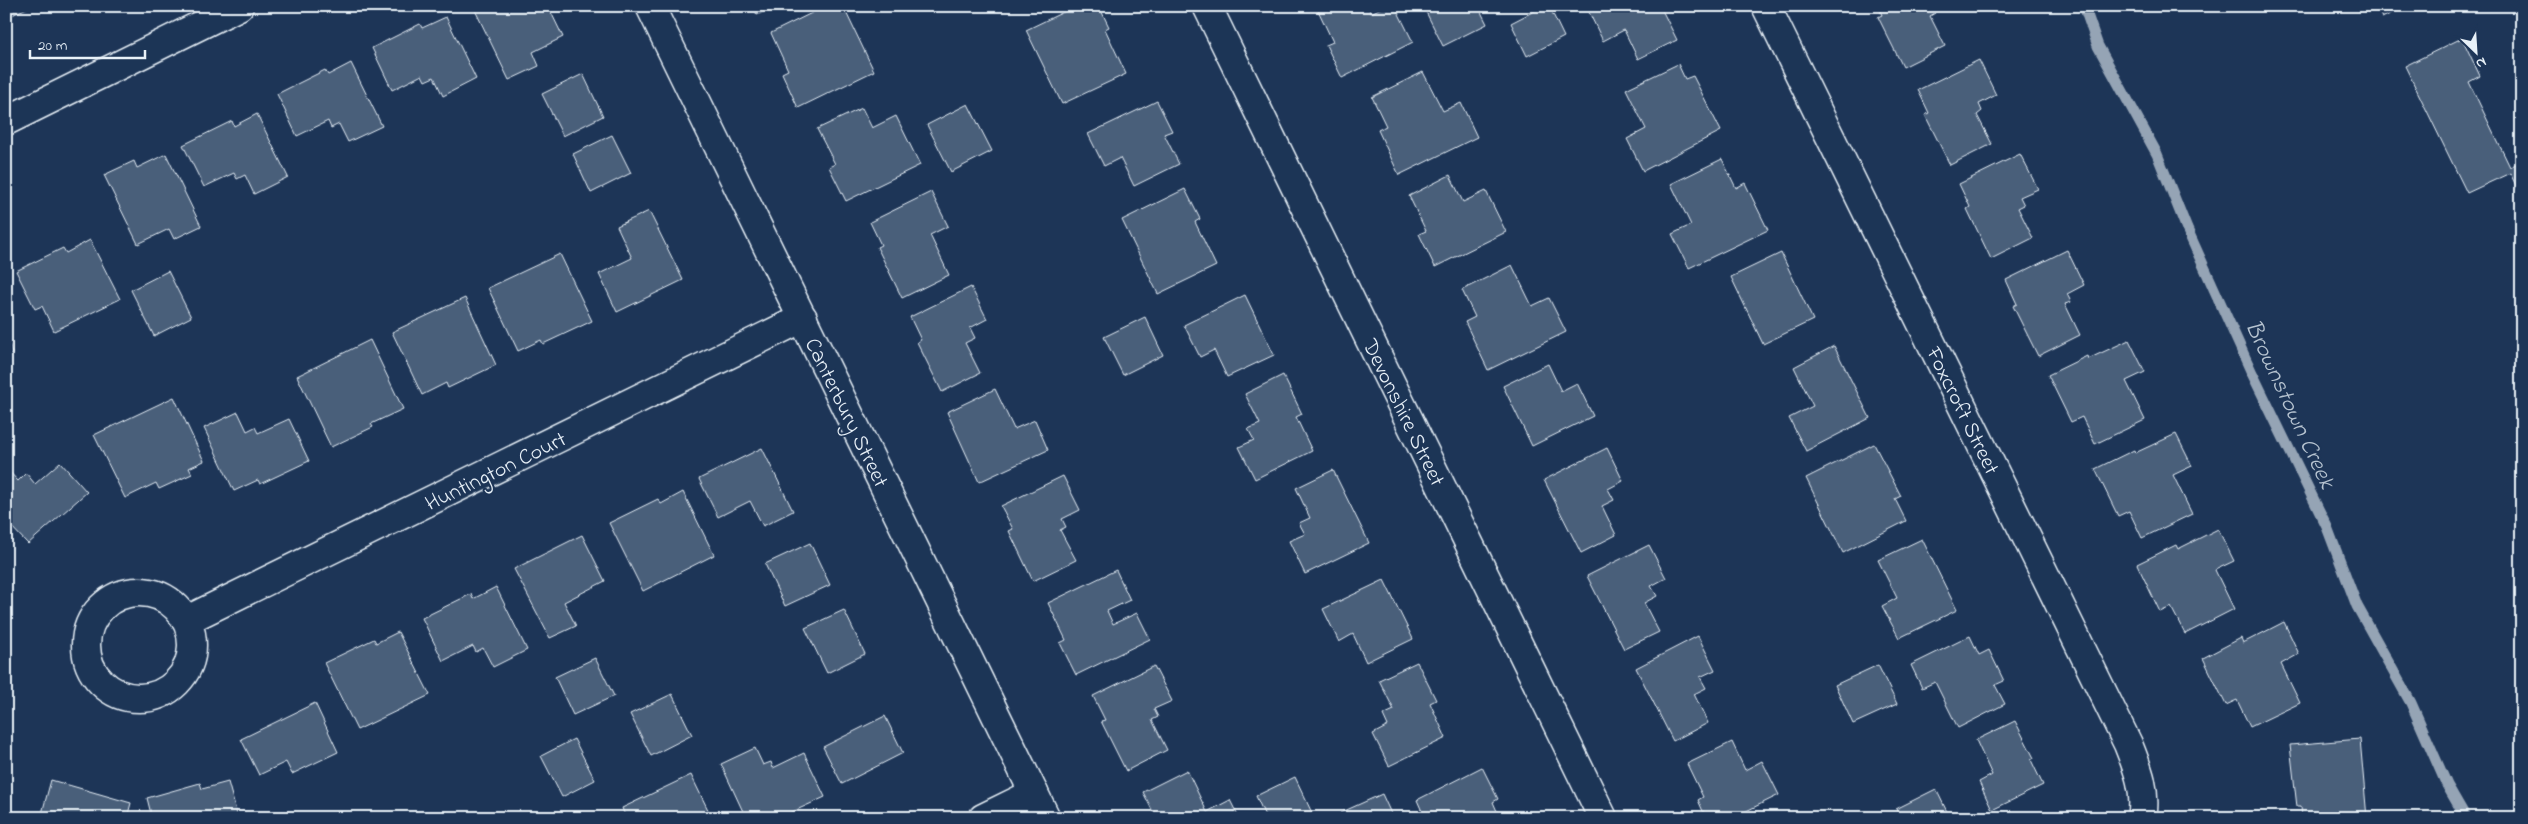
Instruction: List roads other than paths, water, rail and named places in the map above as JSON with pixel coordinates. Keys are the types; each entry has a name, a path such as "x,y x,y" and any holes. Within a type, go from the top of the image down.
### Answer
{"street":[{"path":"6,121 240,6"},
{"name":"Canterbury Street","path":"650,6 1046,818"},
{"name":"Devonshire Street","path":"1207,6 1603,818"},
{"name":"Foxcroft Street","path":"1766,6 2128,744 2143,788 2145,803 2142,818"},
{"name":"Huntington Court","path":"187,620 803,318"},
{"path":"983,818 1034,793"}],"waterway":[{"name":"Brownstown Creek","path":"2084,6 2098,46 2157,154 2187,229 2252,373 2327,527 2357,606 2411,703 2447,785 2466,818"}]}
